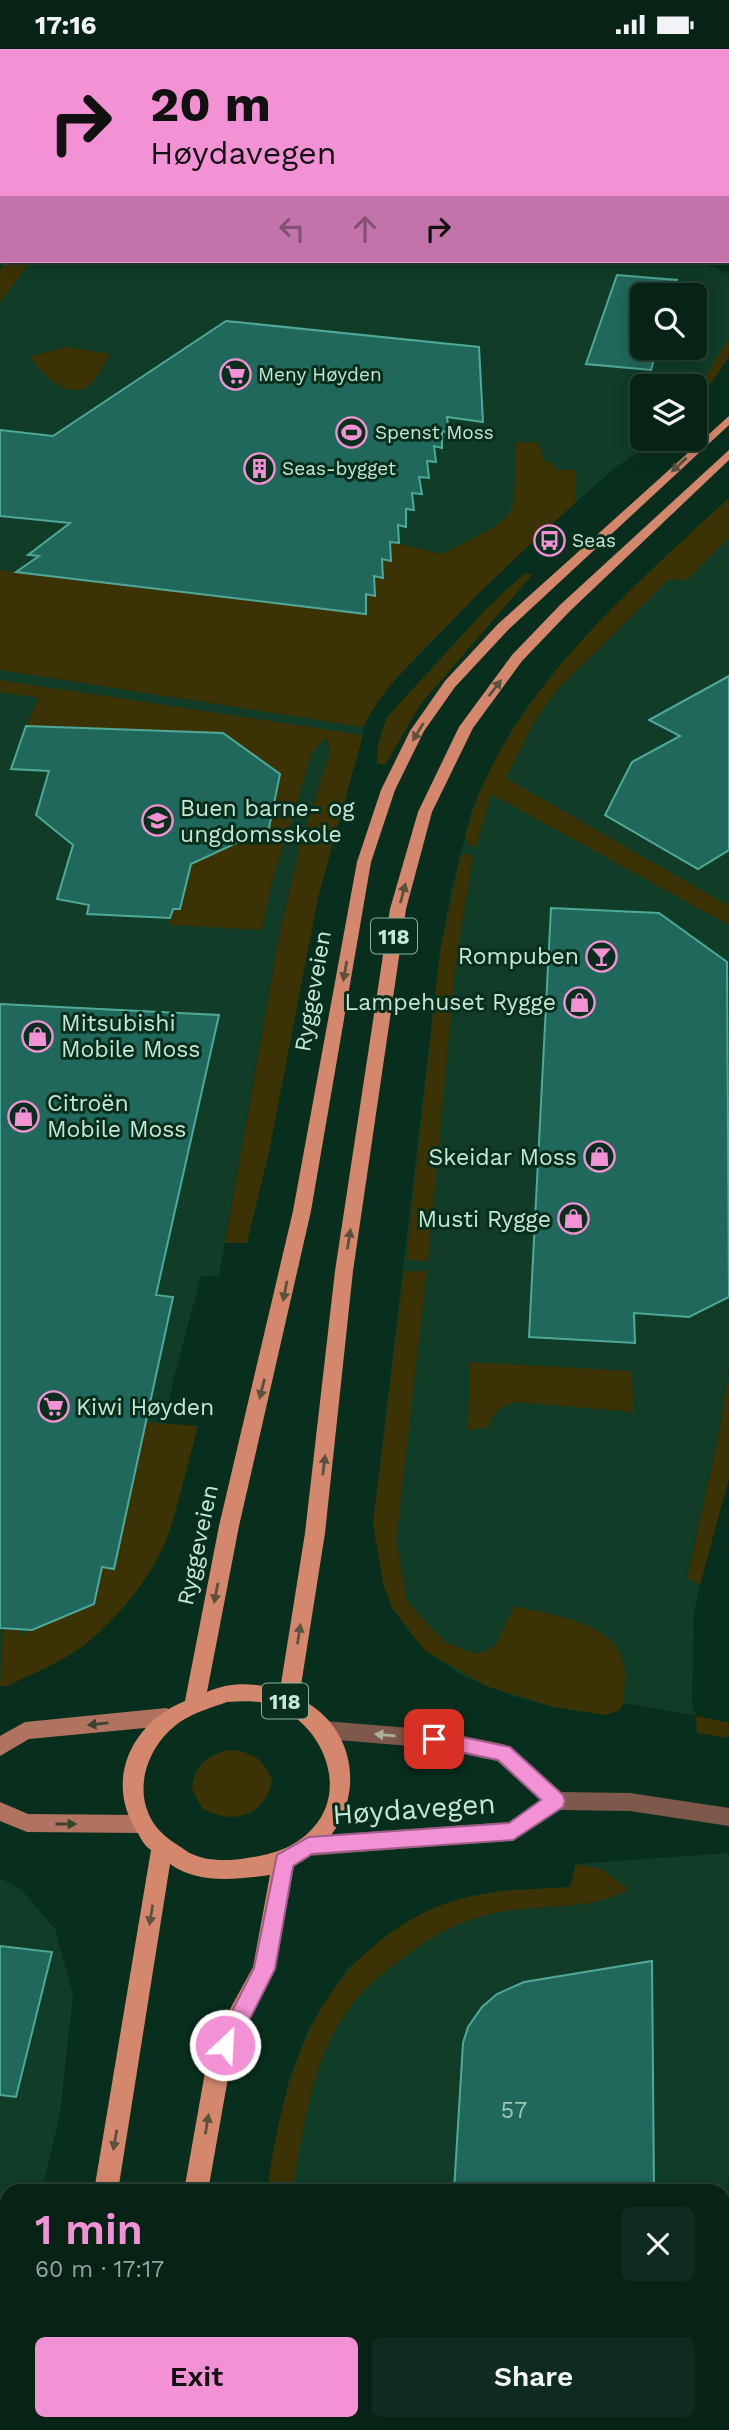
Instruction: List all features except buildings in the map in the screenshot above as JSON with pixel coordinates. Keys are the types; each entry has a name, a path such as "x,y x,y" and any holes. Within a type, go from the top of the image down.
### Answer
{"main road":[{"name":"Ryggeveien","path":"195,1700 229,1526 302,1211 365,862 388,790 417,731 450,684 503,627 729,419"},
{"name":"118","path":"288,1702 315,1533 344,1271 396,923 425,813 466,727 517,658 565,608 729,454"},
{"name":"118","path":"236,1693 258,1693 288,1702 308,1714 325,1730 339,1758 342,1789 331,1820 309,1846 284,1861 252,1871 219,1872 188,1864 162,1848 141,1824 131,1796 133,1767 145,1739 166,1717 195,1700 236,1693"},
{"path":"107,2184 162,1848"},
{"path":"198,2184 219,2061 231,2030 264,1969 284,1861"}],"street":[{"path":"0,1747 26,1731 166,1717"},
{"name":"Høydavegen","path":"309,1846 513,1831 556,1801 503,1753 434,1739 325,1730"},
{"path":"556,1801 630,1802 729,1817"},
{"path":"0,1811 27,1823 141,1824"}],"shaded area":[{"path":"5,263 701,263 729,274 729,356 707,390 707,374 630,374 630,451 640,451 616,467 525,547 477,595 376,700 363,727 363,735 329,730 326,741 330,751 300,846 280,931 219,1276 201,1276 174,1377 139,1552 122,1593 0,1677 0,270"},
{"path":"5,263 29,263 0,302 0,270"},
{"path":"726,342 729,343 729,356 707,390 707,374"},
{"path":"67,347 110,354 91,383 80,390 71,390 54,383 30,356"},
{"path":"516,442 538,443 545,462 553,463 555,470 575,470 575,503 509,564 411,662 380,699 363,727 0,670 0,570 366,614 366,594 375,596 374,576 383,577 382,559 391,560 390,542 442,554 493,528 507,517 514,503"},
{"path":"729,498 729,1369 718,1438 687,1577 700,1585 694,1611 692,1702 696,1716 624,1703 620,1710 606,1715 554,1707 513,1696 463,1676 424,1650 392,1608 383,1583 373,1524 440,952 451,891 471,813 481,788 526,708 576,647"},
{"path":"729,498 729,537 687,580 669,579 556,691 534,722 506,778 729,906 729,925 491,794 476,847 469,845 465,837 482,787 507,739 537,694 610,610"},
{"path":"525,573 532,575 420,705 385,765 377,763 378,744 387,717 488,607"},
{"path":"0,680 363,735 318,898 269,1152 247,1243 225,1243 280,931 300,846 330,751 326,738 312,753 271,886 262,930 169,925 173,909 180,909 191,864 268,828 280,774 222,733 26,726 39,698 0,692"},
{"path":"461,854 473,855 455,970 428,1261 406,1260 440,952"},
{"path":"404,1271 427,1271 396,1540 407,1602 445,1642 472,1653 483,1652 496,1645 514,1606 587,1625 615,1645 623,1660 624,1699 620,1710 606,1715 554,1707 486,1686 424,1650 392,1608 383,1583 373,1524"},
{"path":"470,1362 631,1371 634,1412 516,1402 498,1410 489,1427 468,1430"},
{"path":"729,1369 729,1478 700,1585 687,1578 718,1438"},
{"path":"146,1422 198,1426 168,1535 153,1566 121,1610 83,1646 46,1668 7,1686 0,1686 3,1628 20,1630 19,1635 94,1603 102,1567 114,1568"},
{"path":"696,1716 729,1723 729,1738 697,1733"},
{"path":"229,1750 244,1752 256,1758 265,1767 272,1781 268,1793 255,1810 235,1817 202,1808 192,1789 193,1781 203,1763 214,1755"},
{"path":"729,1853 729,2184 268,2184 288,2082 309,2028 347,1969 389,1936 435,1908 498,1891 570,1887 576,1864"},
{"path":"576,1864 601,1869 629,1889 600,1901 506,1911 465,1922 417,1948 382,1974 360,1995 335,2030 317,2074 293,2184 268,2184 274,2147 296,2063 312,2025 333,1990 360,1958 393,1931 450,1902 501,1891 570,1887"},
{"path":"0,1878 21,1889 55,1929 73,1995 60,2113 44,2184 0,2184"}],"place":[{"name":"Meny Høyden","path":"235,374"},
{"name":"Spenst Moss","path":"352,432"},
{"name":"Seas-bygget","path":"259,468"},
{"name":"Seas","path":"549,540"},
{"name":"Buen barne- og ungdomsskole","path":"157,821"},
{"name":"Rompuben","path":"602,956"},
{"name":"Lampehuset Rygge","path":"579,1002"},
{"name":"Mitsubishi Mobile Moss","path":"38,1036"},
{"name":"Citroën Mobile Moss","path":"24,1116"},
{"name":"Skeidar Moss","path":"600,1157"},
{"name":"Musti Rygge","path":"574,1219"},
{"name":"Kiwi Høyden","path":"53,1407"}],"route":[{"path":"225,2045 264,1969 284,1861 309,1846 513,1831 556,1801 503,1753 434,1739"}]}
